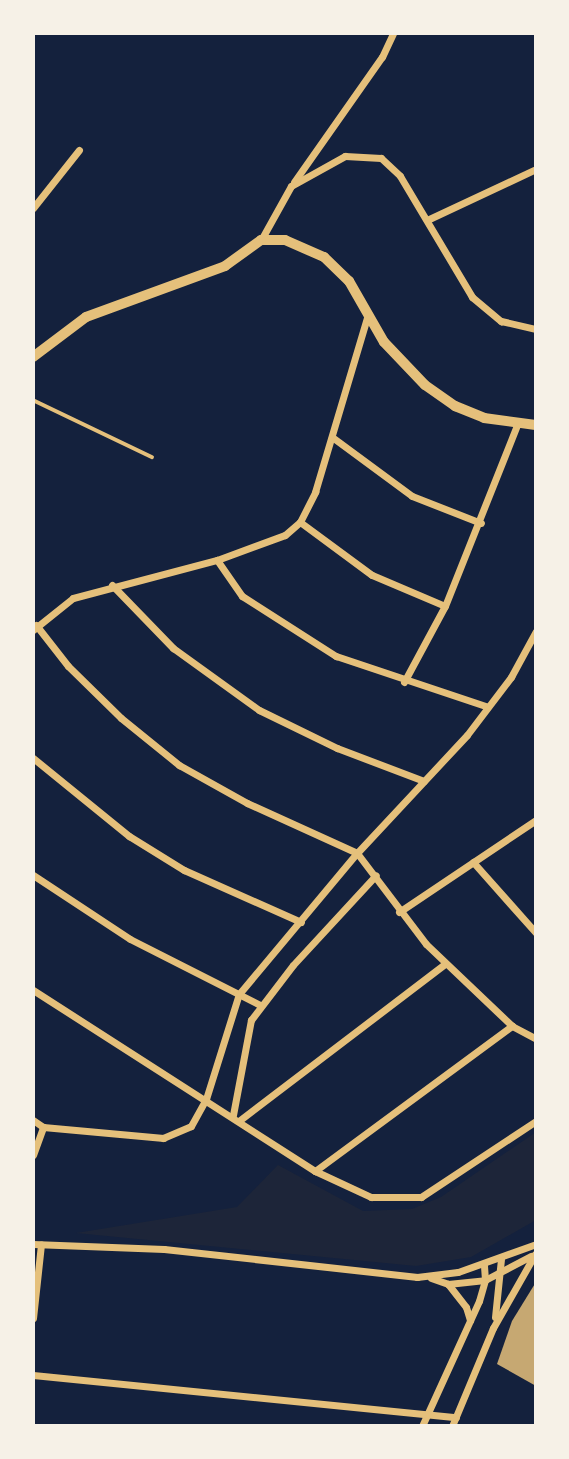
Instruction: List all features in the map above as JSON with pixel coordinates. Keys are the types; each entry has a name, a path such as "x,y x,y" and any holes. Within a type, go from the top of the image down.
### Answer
{"main road":[{"path":"33,357 86,317 225,266 261,240 285,240 324,257 349,281 404,367 425,386 454,406 517,425 536,425"}],"street":[{"path":"261,240 291,186 387,51 393,33"},
{"path":"33,208 79,150"},
{"path":"291,186 345,156 369,155 390,164 482,307 509,324 536,329"},
{"path":"428,220 536,169"},
{"path":"368,313 332,437 300,522 285,535 216,561 111,585 73,598 35,627 103,701 179,765 247,803 357,853 376,875 399,912 445,964 512,1026 536,1039"},
{"path":"404,682 445,606 481,523 517,425"},
{"path":"332,437 412,496 481,523"},
{"path":"300,522 372,575 445,606"},
{"path":"216,561 242,596 336,656 404,682 488,707"},
{"path":"111,585 173,648 259,710 337,748 424,781"},
{"path":"33,1120 43,1127 163,1139 191,1126 206,1099 239,993 357,853 488,707 536,631"},
{"path":"33,758 130,835 184,870 301,922"},
{"path":"399,912 536,820"},
{"path":"473,862 536,933"},
{"path":"33,875 130,939 260,1005"},
{"path":"233,1115 244,1041 260,1005 376,875"},
{"path":"240,1120 445,964"},
{"path":"33,990 233,1115 315,1171 370,1197 421,1197 447,1184 536,1121"},
{"path":"315,1171 512,1026"},
{"path":"33,1155 43,1127"},
{"path":"33,1318 37,1244 164,1249 427,1277 449,1284 485,1280 503,1273 535,1253"},
{"path":"427,1277 484,1265 536,1244"},
{"path":"452,1426 493,1328 535,1253"},
{"path":"493,1328 503,1273 501,1259"},
{"path":"422,1426 470,1320 485,1280 484,1265"},
{"path":"449,1284 466,1307 470,1320"},
{"path":"33,1375 428,1412 456,1417"}],"lane":[{"path":"33,400 152,457"}],"shaded area":[{"path":"536,1132 536,1220 471,1257 416,1266 76,1233 237,1207 278,1165 363,1211 412,1209 441,1197"}],"building":[{"path":"536,1282 536,1386 497,1364 512,1321"}]}
